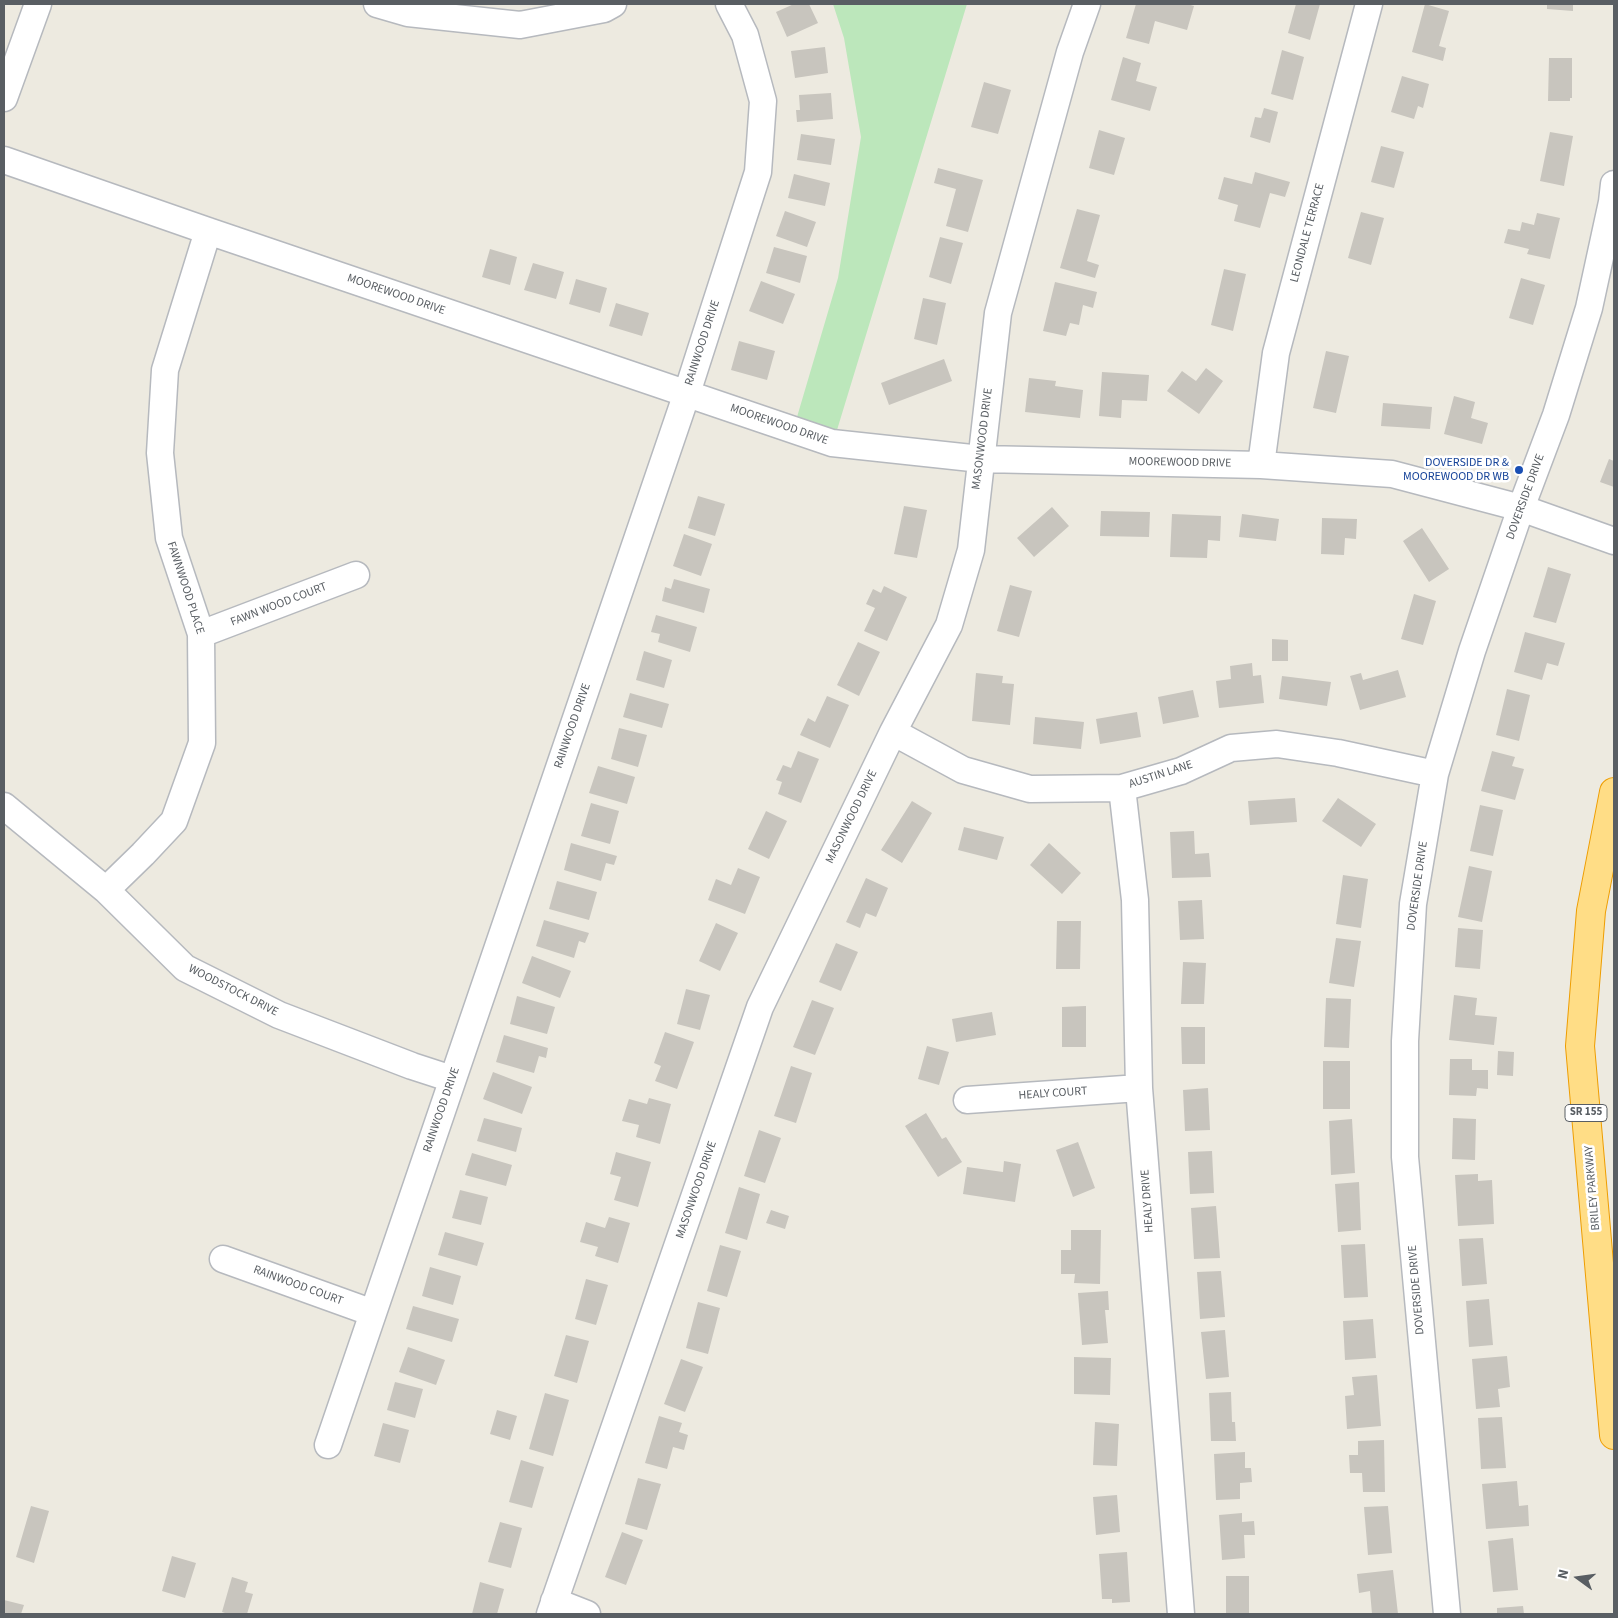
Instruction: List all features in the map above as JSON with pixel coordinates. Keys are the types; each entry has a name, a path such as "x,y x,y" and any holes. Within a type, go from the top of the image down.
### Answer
{"highway":[{"name":"BRILEY PARKWAY","path":"1614,792 1591,911 1580,1046 1614,1435"}],"street":[{"path":"4,98 38,4"},
{"path":"377,4 408,13 520,25 604,9 613,4"},
{"name":"RAINWOOD DRIVE","path":"328,1445 687,393 758,172 763,101 746,35 728,4"},
{"name":"MASONWOOD DRIVE","path":"552,1608 760,1007 893,732 949,625 971,550 998,313 1070,52 1087,4"},
{"name":"LEONDALE TERRACE","path":"1261,465 1276,353 1368,4"},
{"name":"MOOREWOOD DRIVE","path":"4,160 832,443 981,459 1261,465 1392,474 1521,508 1614,541"},
{"name":"DOVERSIDE DRIVE","path":"1447,1614 1405,1158 1405,1041 1413,904 1435,774 1472,651 1521,508 1556,415 1589,308 1612,202 1614,184"},
{"name":"FAWNWOOD PLACE","path":"106,890 174,821 202,743 201,634 169,538 160,453 164,370 208,231"},
{"name":"FAWN WOOD COURT","path":"201,634 356,576"},
{"name":"AUSTIN LANE","path":"893,732 963,770 1030,789 1122,788 1181,771 1231,748 1277,744 1338,753 1435,774"},
{"name":"HEALY DRIVE","path":"1122,788 1135,900 1139,1088 1180,1614"},
{"name":"WOODSTOCK DRIVE","path":"4,806 106,890 185,968 279,1015 412,1066 452,1079"},
{"name":"HEALY COURT","path":"967,1100 1139,1088"},
{"name":"RAINWOOD COURT","path":"223,1259 373,1313"},
{"path":"552,1608 587,1614"}],"green space":[{"path":"833,4 967,4 837,430 797,417 838,278 861,137 844,38"}],"building":[{"path":"794,4 809,4 818,23 787,37 776,12"},
{"path":"1136,4 1187,4 1194,6 1187,30 1155,21 1149,44 1126,38"},
{"path":"1296,4 1320,4 1310,40 1288,33"},
{"path":"1425,4 1449,11 1439,46 1446,48 1443,61 1412,52"},
{"path":"1547,4 1573,4 1573,11 1547,9"},
{"path":"825,47 828,73 795,78 791,51"},
{"path":"1282,50 1304,57 1293,100 1271,94"},
{"path":"1123,57 1141,63 1136,81 1157,87 1150,111 1111,100"},
{"path":"1549,58 1572,58 1572,98 1570,98 1570,101 1548,101"},
{"path":"1402,76 1429,84 1423,108 1418,106 1414,119 1391,112"},
{"path":"984,82 1011,90 998,134 971,127"},
{"path":"831,93 833,119 797,122 796,110 800,110 799,95"},
{"path":"1264,108 1278,112 1270,143 1250,137 1255,117 1261,118"},
{"path":"1099,130 1125,138 1114,175 1089,168"},
{"path":"1550,132 1573,136 1564,186 1540,181"},
{"path":"801,134 835,139 831,165 797,160"},
{"path":"1381,146 1404,152 1394,188 1371,182"},
{"path":"938,168 983,180 968,232 946,226 956,189 934,183"},
{"path":"1255,172 1290,182 1285,197 1270,193 1260,228 1234,221 1238,205 1218,199 1224,177 1252,184"},
{"path":"794,174 830,183 825,206 788,198"},
{"path":"1077,209 1100,215 1087,261 1099,265 1095,278 1060,268"},
{"path":"785,211 816,222 807,247 776,236"},
{"path":"1361,212 1384,218 1371,265 1348,258"},
{"path":"1537,213 1560,218 1550,259 1527,254 1529,249 1504,243 1508,229 1520,231 1522,222 1534,225"},
{"path":"940,237 963,243 951,284 929,277"},
{"path":"774,247 807,256 800,283 766,273"},
{"path":"490,249 517,257 510,285 482,277"},
{"path":"533,263 564,272 556,299 524,290"},
{"path":"1224,269 1246,274 1233,331 1211,325"},
{"path":"1521,278 1545,285 1533,325 1509,318"},
{"path":"576,279 607,288 600,313 569,304"},
{"path":"761,281 795,294 783,324 749,311"},
{"path":"1055,282 1097,292 1093,308 1083,305 1079,325 1070,323 1066,336 1043,331"},
{"path":"923,298 946,303 937,345 914,339"},
{"path":"616,303 649,313 642,336 609,326"},
{"path":"739,341 775,351 767,380 731,370"},
{"path":"1326,351 1349,356 1336,413 1313,408"},
{"path":"944,359 952,381 889,405 881,383"},
{"path":"1206,368 1223,381 1199,414 1167,391 1182,371 1196,381"},
{"path":"1102,372 1149,375 1147,401 1122,400 1121,418 1099,416"},
{"path":"1029,378 1056,381 1055,386 1083,390 1080,418 1025,412"},
{"path":"1454,396 1475,402 1471,418 1488,423 1482,444 1444,434"},
{"path":"1383,403 1432,407 1430,429 1381,426"},
{"path":"1609,459 1614,461 1614,487 1600,482"},
{"path":"698,496 725,504 715,536 688,528"},
{"path":"904,506 927,510 917,558 894,554"},
{"path":"1052,507 1069,526 1034,557 1017,538"},
{"path":"1101,511 1150,512 1149,537 1100,536"},
{"path":"1172,514 1221,516 1220,541 1208,540 1207,558 1170,557"},
{"path":"1242,514 1279,519 1276,541 1239,537"},
{"path":"1322,518 1357,519 1356,539 1345,538 1344,555 1321,554"},
{"path":"1422,528 1449,569 1429,582 1403,541"},
{"path":"684,534 712,544 701,576 673,566"},
{"path":"1548,567 1571,574 1556,623 1533,617"},
{"path":"674,579 710,589 704,613 662,601 665,587 671,589"},
{"path":"1010,585 1032,591 1019,637 997,631"},
{"path":"884,586 907,597 887,641 864,631 875,608 866,604 873,589 881,593"},
{"path":"1414,594 1436,601 1423,645 1401,639"},
{"path":"656,615 697,627 690,652 658,642 660,634 651,632"},
{"path":"1525,632 1565,643 1558,666 1547,663 1542,680 1514,672"},
{"path":"1272,639 1288,640 1288,661 1272,661"},
{"path":"858,642 880,652 859,696 837,685"},
{"path":"644,651 672,660 664,688 636,680"},
{"path":"1252,663 1253,676 1261,675 1264,703 1219,708 1216,681 1231,679 1230,666"},
{"path":"1398,670 1406,697 1360,710 1350,676 1361,673 1363,680"},
{"path":"976,673 1003,676 1002,683 1014,684 1010,725 972,721"},
{"path":"1282,676 1331,682 1327,706 1279,699"},
{"path":"1507,689 1530,695 1519,741 1496,735"},
{"path":"1193,690 1199,717 1163,724 1158,697"},
{"path":"630,693 669,704 662,728 623,717"},
{"path":"827,696 849,705 830,748 800,735 808,718 815,722"},
{"path":"1137,712 1141,737 1100,744 1096,719"},
{"path":"1035,717 1084,722 1081,749 1033,744"},
{"path":"619,728 647,735 638,767 611,759"},
{"path":"798,751 819,759 801,803 778,794 782,782 776,780 783,765 791,768"},
{"path":"1492,751 1515,757 1512,766 1524,769 1515,800 1481,791"},
{"path":"598,766 635,777 627,804 589,793"},
{"path":"1295,798 1297,822 1250,825 1248,801"},
{"path":"1338,798 1376,824 1361,847 1322,821"},
{"path":"912,801 932,813 902,863 881,850"},
{"path":"591,803 619,811 610,844 581,836"},
{"path":"1480,805 1503,810 1493,856 1470,851"},
{"path":"766,811 787,821 769,859 748,849"},
{"path":"964,827 1004,837 997,860 958,850"},
{"path":"1194,831 1195,854 1209,853 1211,877 1172,878 1170,832"},
{"path":"571,843 617,856 614,865 606,863 601,881 564,870"},
{"path":"1049,843 1081,873 1062,894 1030,865"},
{"path":"1469,866 1492,871 1482,922 1458,917"},
{"path":"738,868 760,877 745,914 708,900 716,879 731,885"},
{"path":"1343,875 1368,879 1361,928 1336,924"},
{"path":"866,878 888,888 876,917 866,913 860,928 846,922"},
{"path":"557,881 597,892 589,920 549,909"},
{"path":"1202,900 1204,939 1180,940 1178,901"},
{"path":"544,920 589,933 585,943 579,941 574,958 536,946"},
{"path":"1057,921 1081,921 1080,969 1056,969"},
{"path":"716,923 738,933 720,971 699,961"},
{"path":"1458,928 1483,930 1480,969 1455,967"},
{"path":"1336,938 1361,941 1354,987 1329,983"},
{"path":"836,943 858,952 841,991 819,982"},
{"path":"532,956 571,971 560,998 522,983"},
{"path":"1183,962 1206,963 1204,1004 1181,1004"},
{"path":"686,989 710,995 700,1030 677,1024"},
{"path":"1454,995 1477,998 1475,1015 1497,1017 1494,1045 1449,1040"},
{"path":"517,996 555,1007 547,1034 510,1024"},
{"path":"1326,998 1351,999 1349,1048 1324,1047"},
{"path":"812,1000 834,1008 815,1055 793,1047"},
{"path":"1086,1006 1086,1047 1062,1047 1062,1007"},
{"path":"992,1012 996,1035 956,1042 952,1019"},
{"path":"1181,1027 1205,1027 1205,1064 1182,1064"},
{"path":"665,1032 694,1042 677,1089 655,1081 661,1066 654,1063"},
{"path":"504,1035 548,1048 546,1058 539,1056 534,1073 496,1062"},
{"path":"927,1046 949,1052 939,1085 918,1079"},
{"path":"1498,1051 1514,1052 1513,1076 1497,1075"},
{"path":"1450,1059 1472,1059 1472,1070 1488,1070 1488,1089 1477,1088 1476,1096 1449,1095"},
{"path":"1323,1061 1350,1061 1350,1109 1323,1109"},
{"path":"791,1066 812,1073 796,1123 774,1116"},
{"path":"493,1072 532,1087 522,1114 483,1099"},
{"path":"1208,1088 1210,1130 1185,1131 1183,1090"},
{"path":"649,1098 671,1104 660,1144 636,1137 639,1125 622,1121 629,1099 647,1104"},
{"path":"926,1113 942,1139 946,1137 962,1162 938,1177 905,1126"},
{"path":"484,1118 522,1128 516,1152 477,1141"},
{"path":"1453,1118 1476,1119 1475,1160 1452,1159"},
{"path":"1352,1119 1355,1173 1331,1175 1329,1121"},
{"path":"759,1130 781,1138 765,1183 744,1176"},
{"path":"1078,1142 1095,1188 1073,1197 1056,1150"},
{"path":"1212,1151 1214,1193 1190,1194 1188,1152"},
{"path":"616,1152 651,1162 638,1207 614,1200 621,1177 610,1174"},
{"path":"472,1153 512,1165 506,1186 465,1175"},
{"path":"1004,1161 1021,1164 1015,1202 963,1194 967,1167 1003,1172"},
{"path":"1478,1174 1478,1181 1492,1180 1494,1224 1458,1226 1455,1175"},
{"path":"1359,1182 1361,1230 1338,1232 1335,1184"},
{"path":"739,1187 760,1194 747,1240 725,1233"},
{"path":"460,1190 488,1197 481,1225 452,1218"},
{"path":"1216,1206 1220,1258 1194,1259 1191,1208"},
{"path":"771,1210 789,1216 785,1229 766,1223"},
{"path":"609,1217 630,1223 618,1263 595,1256 598,1247 580,1242 586,1222 605,1228"},
{"path":"1071,1230 1101,1230 1100,1284 1074,1283 1075,1274 1061,1274 1061,1250 1071,1250"},
{"path":"445,1232 484,1243 477,1266 438,1255"},
{"path":"1483,1238 1487,1284 1462,1286 1459,1239"},
{"path":"1365,1244 1368,1297 1344,1298 1341,1245"},
{"path":"720,1245 741,1251 727,1297 707,1291"},
{"path":"430,1267 461,1276 453,1305 422,1296"},
{"path":"1221,1271 1225,1317 1200,1319 1197,1272"},
{"path":"586,1279 608,1285 596,1325 575,1319"},
{"path":"1108,1291 1109,1310 1105,1310 1108,1343 1082,1345 1078,1293"},
{"path":"1489,1299 1493,1345 1469,1347 1466,1301"},
{"path":"698,1302 720,1308 708,1354 686,1348"},
{"path":"413,1306 459,1319 452,1342 406,1329"},
{"path":"1373,1319 1376,1358 1345,1360 1343,1321"},
{"path":"1225,1330 1229,1377 1206,1379 1201,1332"},
{"path":"566,1335 589,1341 577,1383 554,1376"},
{"path":"408,1347 445,1360 436,1385 399,1372"},
{"path":"1507,1356 1510,1387 1498,1389 1500,1407 1476,1409 1472,1359"},
{"path":"1074,1357 1111,1358 1110,1395 1074,1394"},
{"path":"681,1359 703,1367 685,1412 664,1404"},
{"path":"1377,1375 1381,1426 1347,1429 1345,1396 1354,1395 1352,1377"},
{"path":"395,1382 423,1389 415,1418 387,1410"},
{"path":"1231,1392 1232,1422 1235,1422 1236,1441 1211,1441 1209,1393"},
{"path":"545,1393 569,1400 553,1456 529,1449"},
{"path":"497,1410 517,1416 510,1440 490,1434"},
{"path":"659,1416 682,1423 679,1432 688,1435 684,1450 673,1447 667,1469 645,1463"},
{"path":"1502,1417 1506,1468 1481,1469 1478,1418"},
{"path":"1095,1422 1119,1424 1117,1466 1093,1465"},
{"path":"383,1423 409,1430 400,1463 374,1456"},
{"path":"1384,1440 1385,1492 1363,1492 1362,1473 1350,1473 1349,1455 1358,1455 1358,1441"},
{"path":"1245,1452 1245,1468 1251,1468 1252,1482 1240,1483 1240,1499 1216,1500 1214,1454"},
{"path":"521,1460 544,1467 532,1508 509,1502"},
{"path":"638,1478 661,1484 647,1530 625,1524"},
{"path":"1517,1481 1519,1506 1528,1505 1529,1526 1486,1529 1482,1484"},
{"path":"1117,1495 1120,1532 1096,1535 1093,1497"},
{"path":"31,1506 49,1511 34,1563 16,1557"},
{"path":"1388,1506 1392,1553 1368,1555 1364,1507"},
{"path":"1242,1513 1242,1522 1254,1521 1255,1535 1244,1535 1245,1558 1222,1560 1219,1515"},
{"path":"500,1522 522,1528 511,1568 488,1562"},
{"path":"622,1532 643,1540 626,1585 605,1577"},
{"path":"1513,1538 1518,1590 1493,1592 1488,1541"},
{"path":"1127,1552 1130,1602 1112,1603 1112,1599 1102,1599 1099,1554"},
{"path":"172,1556 196,1563 185,1598 162,1591"},
{"path":"1393,1570 1398,1614 1372,1614 1370,1591 1359,1593 1357,1574"},
{"path":"1226,1576 1249,1576 1249,1614 1226,1614"},
{"path":"232,1577 248,1582 245,1592 253,1594 247,1614 228,1614 222,1612"},
{"path":"480,1582 504,1589 497,1614 472,1614"},
{"path":"4,1600 24,1605 21,1614 4,1614"},
{"path":"1523,1606 1524,1614 1497,1614 1497,1608"}],"place":[{"name":"DOVERSIDE DR & MOOREWOOD DR WB","path":"1519,470"}]}
